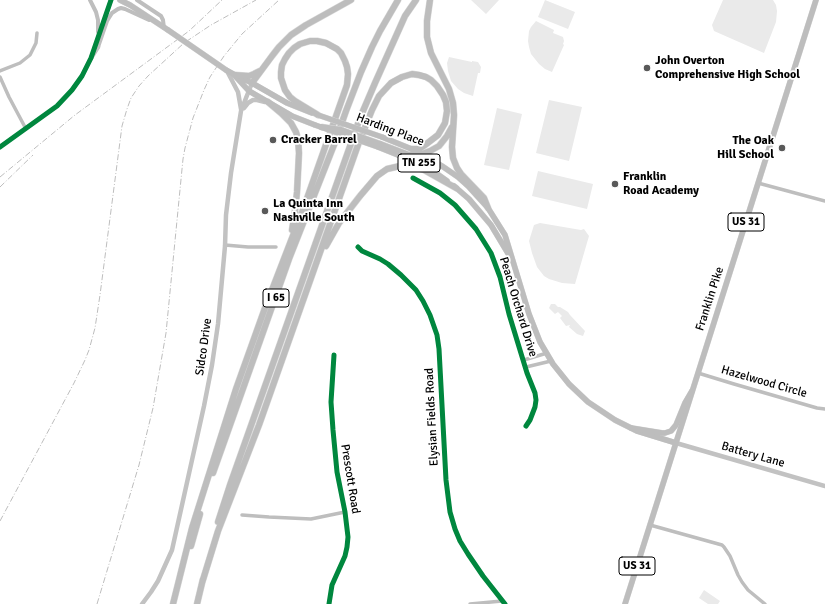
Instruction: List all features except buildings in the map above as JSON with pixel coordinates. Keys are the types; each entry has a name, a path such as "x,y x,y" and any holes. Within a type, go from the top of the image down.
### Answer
{"highway":[{"path":"252,83 279,47 295,32 306,24 351,0"},
{"name":"I 65","path":"177,604 208,487 289,259 361,72 380,31 398,0"},
{"name":"I 65","path":"197,604 211,546 230,485 360,118 405,16 416,0"},
{"path":"430,0 427,21 428,40 432,55 450,92 454,105 452,153 455,164 461,174 484,198 488,208"},
{"path":"173,604 192,528 221,434 262,315 317,171 343,97 348,74 344,58 339,51 326,43 310,41 300,44 289,53 283,62 281,76 283,86 288,95 318,115"},
{"path":"233,77 252,75 261,70"},
{"path":"202,583 218,531 259,425 358,145 374,104 382,92 391,83 412,74 426,77 435,83 444,95 447,109 445,123 438,135 425,145 417,149 412,149"},
{"path":"268,102 291,123 296,132 299,143 295,211 285,256"},
{"path":"318,126 341,130 379,146 418,156 435,149 443,142 451,129 454,118"},
{"path":"313,273 342,218 377,176 384,171 400,166 416,167 456,188"}],"main road":[{"name":"Harding Place","path":"120,0 130,5 226,70 249,91 292,116 318,126"},
{"name":"Franklin Pike","path":"625,604 816,0"},
{"path":"91,58 98,47"},
{"name":"Harding Place","path":"233,77 252,83 287,103 412,149 423,154 458,177 488,208 505,235 540,342 551,361 569,384 585,400 607,416 631,428 676,443"},
{"path":"233,77 238,92 241,112"},
{"name":"Sidco Drive","path":"142,604 158,581 169,559 175,539 212,365 218,319 229,190 241,112 252,83"},
{"path":"241,112 246,104 251,101 257,100 268,102"},
{"name":"Harding Place","path":"379,146 429,168 443,177 469,199 491,224 515,266"},
{"path":"631,428 662,433 671,431 676,425 692,390"},
{"name":"Battery Lane","path":"676,443 825,486"}],"street":[{"path":"90,0 94,6 97,16 99,27 98,40"},
{"path":"0,147 63,101 76,85 91,58 111,0"},
{"path":"98,47 107,21 112,13 121,8 163,28 163,20 161,16 138,0"},
{"path":"0,71 23,61 30,55 36,43 37,34"},
{"path":"0,77 26,129"},
{"name":"Peach Orchard Drive","path":"413,178 440,193 455,205 476,229 489,248 500,277 509,314 535,393 535,407 526,426"},
{"path":"758,183 825,201"},
{"path":"225,245 276,247"},
{"name":"Elysian Fields Road","path":"358,247 362,251 388,264 406,279 419,294 430,315 437,335 446,480 450,512 455,529 468,554 504,602"},
{"path":"524,360 547,353"},
{"name":"Prescott Road","path":"329,604 332,585 343,561 347,547 348,533 337,472 333,430 331,402 334,355"},
{"path":"526,367 551,361"},
{"name":"Hazelwood Circle","path":"698,372 734,384 825,409"},
{"path":"242,515 311,519 345,512"},
{"path":"650,525 722,545 730,556 742,582 748,590 765,604"},
{"path":"470,604 504,602"}],"shaded area":[{"path":"471,0 499,0 486,14"},
{"path":"545,0 575,12 568,29 538,17"},
{"path":"723,0 773,0 777,11 776,22 764,53 714,31 712,25"},
{"path":"536,21 554,30 553,33 563,37 564,45 552,72 539,64 531,54 528,41 529,31"},
{"path":"449,57 478,62 481,67 480,73 478,73 473,96 458,89 451,81 447,63"},
{"path":"549,100 582,107 569,161 536,153"},
{"path":"497,108 522,114 509,170 484,165"},
{"path":"538,171 593,184 587,209 532,196"},
{"path":"540,223 581,230 584,229 589,236 575,284 562,283 549,279 544,276 537,267 529,241 534,225"},
{"path":"551,304 555,304 568,312 585,331 583,336 577,334 569,327 570,325 566,326 560,318 562,316 558,312 555,314 549,308"},
{"path":"704,590 720,601 718,604 708,604 699,598"}],"railway":[{"path":"0,177 75,115 189,31 222,0"},
{"path":"0,521 74,383 89,350 95,328 100,295 122,126 131,98 148,76 184,43 211,25 256,0"},
{"path":"97,604 139,465 153,408 166,333 183,159 193,118 210,77 224,56 242,34 279,0"},
{"path":"0,187 33,155"}],"cycle path":[{"path":"0,147 57,106 72,90 82,76 91,58 111,0"},
{"path":"413,178 440,193 455,205 476,229 491,253 500,277 509,314 527,373 535,393 535,407 526,426"},
{"path":"358,247 362,251 388,264 401,275 416,290 430,315 437,335 439,349 446,480 450,512 460,541 483,576 505,604"},
{"path":"329,604 332,585 345,556 348,537 345,512 337,472 333,430 331,402 334,355"}],"place":[{"name":"John Overton Comprehensive High School","path":"647,68"},
{"name":"Cracker Barrel","path":"273,140"},
{"name":"The Oak Hill School","path":"782,148"},
{"name":"Franklin Road Academy","path":"615,184"},
{"name":"La Quinta Inn Nashville South","path":"265,211"}]}
